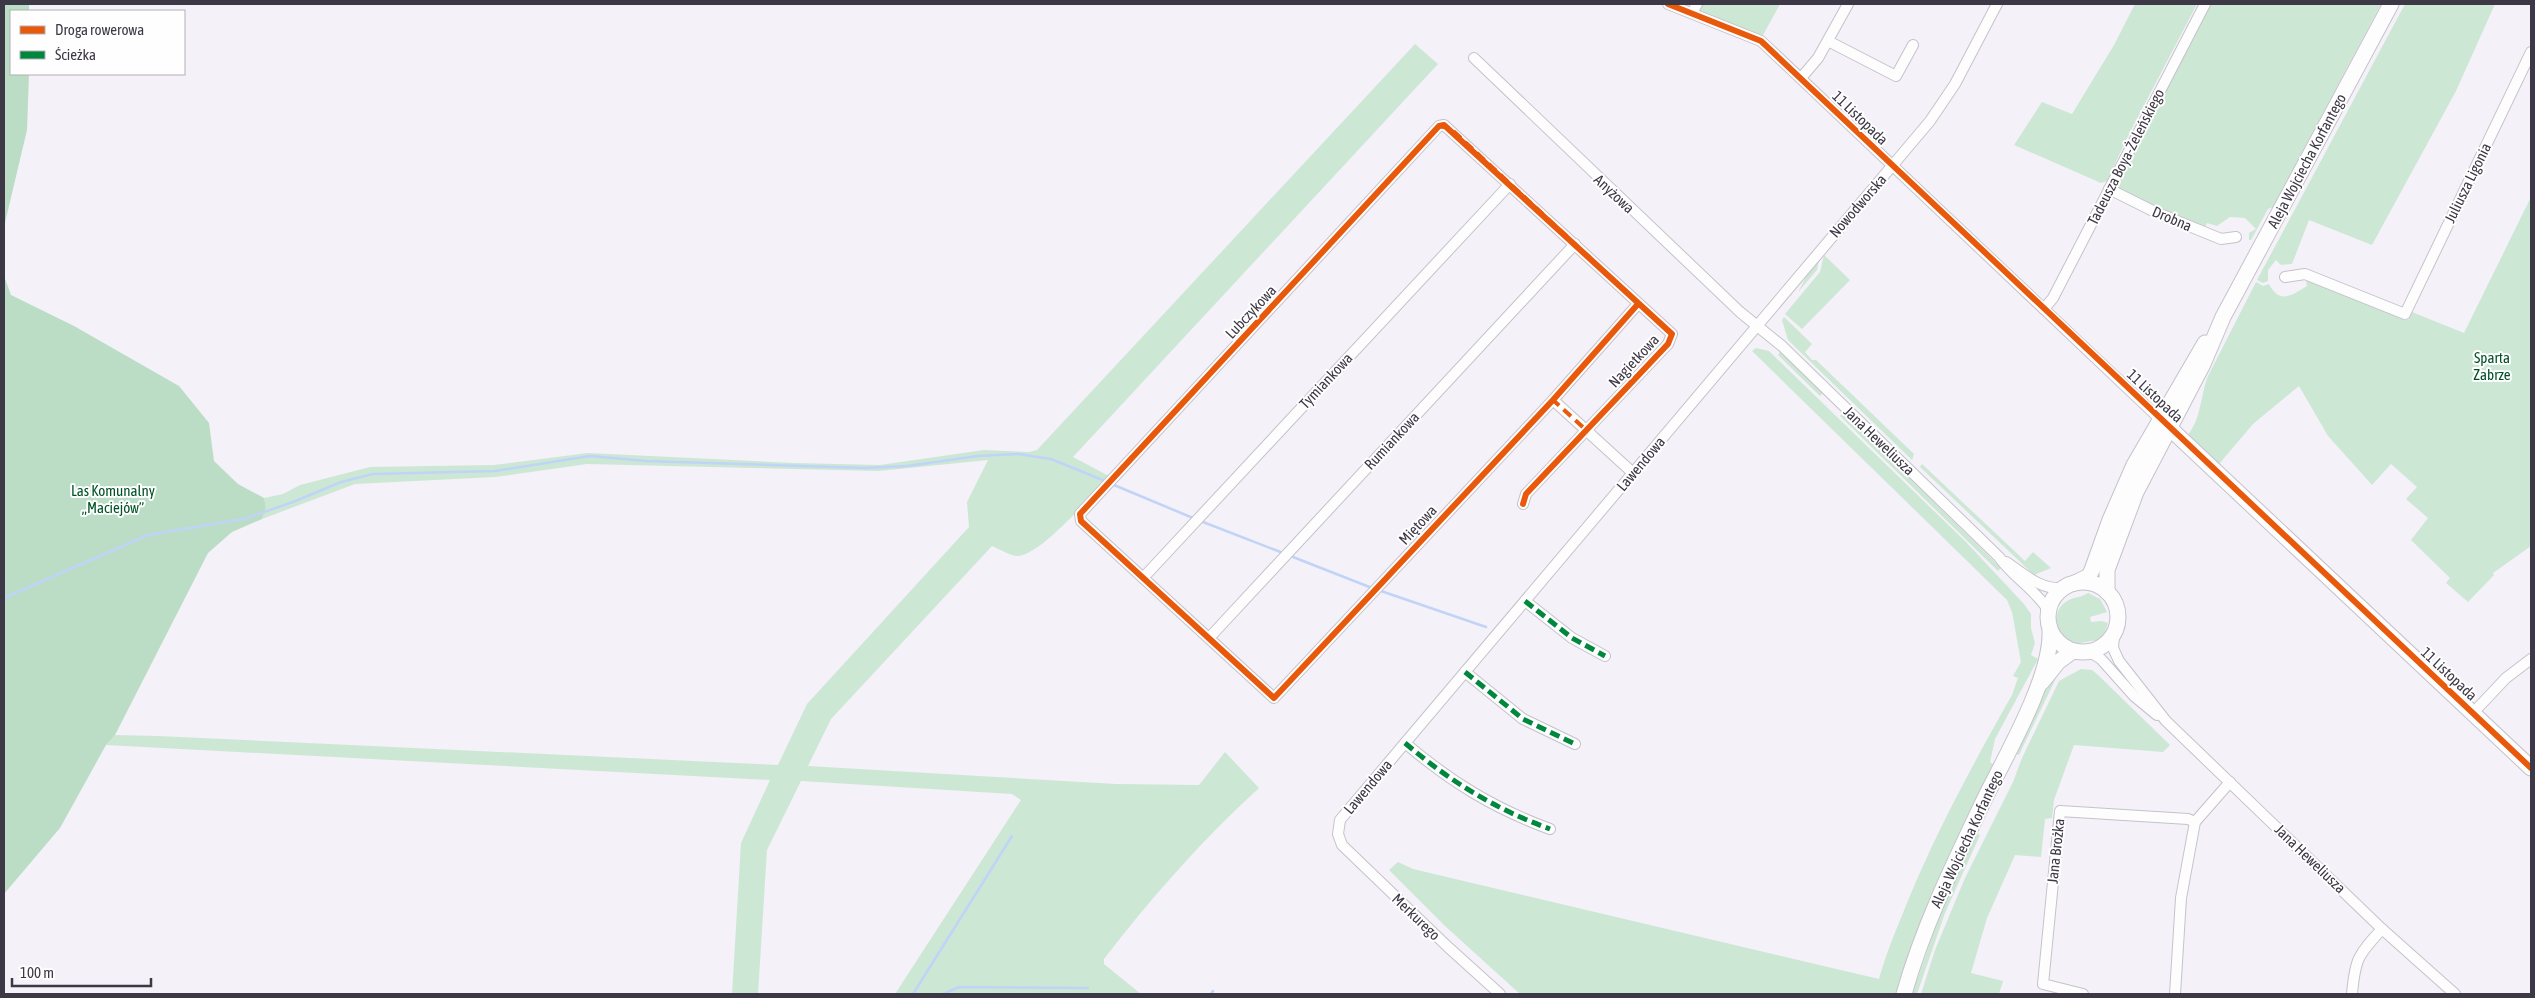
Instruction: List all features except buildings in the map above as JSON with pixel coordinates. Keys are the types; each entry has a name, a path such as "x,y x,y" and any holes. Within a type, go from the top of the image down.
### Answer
{"main road":[{"name":"Aleja Wojciecha Korfantego","path":"2069,585 2088,576 2092,570 2125,484 2203,364 2223,317 2391,4"},
{"name":"Aleja Wojciecha Korfantego","path":"2107,592 2107,570 2164,423"},
{"name":"11 Listopada","path":"2164,423 2531,768"},
{"path":"2093,583 2107,592 2118,610 2118,621 2114,634 2107,644 2090,652 2073,651 2059,643 2050,631 2048,610 2054,598 2069,585 2093,583"},
{"name":"Aleja Wojciecha Korfantego","path":"1904,994 1922,940 1945,883 2038,688 2049,647 2050,631"},
{"name":"Aleja Wojciecha Korfantego","path":"2038,688 2058,662 2073,651"}],"street":[{"path":"1668,4 1694,8"},
{"path":"1801,78 1818,58 1848,4"},
{"name":"Nowodworska","path":"1757,326 1893,166 1946,100 1997,4"},
{"name":"Tadeusza Boya-Żeleńskiego","path":"2044,309 2053,298 2205,4"},
{"name":"11 Listopada","path":"1694,8 1761,41 2164,423"},
{"path":"1828,42 1896,76 1913,45"},
{"name":"Juliusza Ligonia","path":"2285,277 2305,274 2405,314 2531,52"},
{"name":"Anyżowa","path":"1474,58 1619,198 1757,326"},
{"name":"Lubczykowa","path":"1209,638 1081,520 1080,514 1439,126 1444,125 1450,128 1574,244"},
{"name":"Tymiankowa","path":"1143,578 1510,184"},
{"name":"Drobna","path":"2109,190 2155,212 2221,239 2236,237"},
{"name":"Nagietkowa","path":"1524,504 1526,494 1672,339 1672,334 1574,244"},
{"name":"Rumiankowa","path":"1209,638 1574,244"},
{"name":"Miętowa","path":"1209,638 1274,698 1552,400 1638,304"},
{"name":"Lawendowa","path":"1338,834 1340,820 1757,326"},
{"name":"Jana Heweliusza","path":"1757,326 1782,346 1999,557 2041,585 2053,589 2069,585"},
{"path":"1552,400 1633,473"},
{"name":"Jana Heweliusza","path":"1999,557 2011,574 2035,593 2048,610"},
{"path":"1525,601 1572,638 1605,656"},
{"name":"Jana Heweliusza","path":"2114,634 2113,648 2119,661 2166,721"},
{"name":"Jana Heweliusza","path":"2090,652 2106,664 2134,696 2166,721 2382,929 2455,994"},
{"path":"2472,712 2506,678 2531,659"},
{"path":"1465,672 1523,718 1575,744"},
{"path":"1405,743 1450,780 1487,802 1550,829"},
{"path":"2175,994 2180,907 2195,822 2230,782"},
{"name":"Jana Brożka","path":"2079,994 2048,987 2043,984 2042,977 2048,938 2060,811 2188,818 2195,822"},
{"name":"Merkurego","path":"1338,834 1345,849 1448,948 1500,994"},
{"path":"2352,994 2357,960 2362,950 2382,929"}],"highlighted area":[{"path":"1439,126 1450,128 1672,334 1668,344 1586,430 1553,400 1274,698 1081,521 1080,514"}],"green space":[{"path":"4,4 29,4 29,10 10,10 10,75 29,75 27,130 4,227"},
{"path":"1703,4 1780,4 1762,37 1699,10"},
{"path":"2135,4 2197,4 2129,134 2107,181 2101,183 2014,145 2042,102 2072,114 2114,45"},
{"path":"2210,4 2381,4 2273,207 2268,209 2251,240 2249,240 2249,233 2256,229 2245,218 2230,217 2217,226 2207,223 2205,228 2127,196 2118,189 2117,183"},
{"path":"2405,4 2495,4 2456,91 2372,245 2309,220 2292,264 2281,265 2276,260 2268,270 2268,281 2263,283 2257,280"},
{"path":"1415,44 1438,64 1073,457 1109,476 1102,486 1049,538 1026,554 1017,556 992,546 831,719 808,766 1116,784 1199,785 1225,752 1259,788 1217,828 1178,870 1104,959 1104,964 1141,994 895,994 1021,800 1012,794 801,781 767,850 758,994 732,994 741,843 770,780 106,745 115,735 158,736 778,765 807,704 969,527 967,502 988,460 879,471 587,464 495,477 355,484 262,519 266,508 264,498 283,494 300,485 370,467 494,465 588,453 794,463 880,465 984,450 1029,452 1037,450"},
{"name":"Sparta Zabrze","path":"2531,197 2531,546 2493,573 2494,575 2468,602 2446,583 2450,578 2411,540 2428,518 2406,499 2417,487 2391,464 2372,485 2328,436 2299,386 2253,424 2219,464 2188,435 2196,421 2208,376 2256,282 2263,286 2269,284 2277,294 2286,296 2307,286 2306,280 2408,320 2412,312 2464,333"},
{"path":"1824,255 1850,280 1802,329 1785,314 1820,272"},
{"path":"1819,259 1817,270 1798,292 1811,268"},
{"name":"Las Komunalny „Maciejów”","path":"4,276 11,295 74,326 179,386 209,423 214,461 238,484 264,498 266,508 262,519 232,532 208,553 115,735 106,745 60,828 4,894"},
{"path":"1784,317 1812,344 1805,352 1812,360 1816,360 1914,454 1912,460 1788,340 1782,320"},
{"path":"1756,348 1769,351 1966,542 2024,604 2031,614 2031,628 2035,643 2031,655 2038,659 1995,739 1990,762 1993,764 1934,889 1896,994 1520,994 1445,926 1389,870 1398,862 1413,869 1879,979 1896,931 1943,823 2012,695 2018,678 2013,676 2021,662 2012,612 2007,600 1752,351"},
{"path":"1780,352 1823,393 1820,396 1778,355"},
{"path":"1843,413 2001,568 1998,571 1840,416"},
{"path":"1922,464 2025,561 2033,552 2051,568 2034,575 1920,467"},
{"path":"2088,593 2100,599 2107,612 2090,617 2091,622 2102,621 2108,623 2104,635 2097,640 2069,645 2058,629 2057,616 2059,610 2069,600"},
{"path":"2081,669 2092,670 2098,675 2170,745 2163,752 2074,745 2054,800 2052,818 2045,819 2041,857 2015,855 1987,918 1971,973 2003,981 1999,994 1921,994 1935,950 1965,878 2013,782 2022,758 2059,681"},
{"path":"2053,673 2058,674 2019,755 2015,753"},
{"path":"1976,833 1980,835 1945,913 1917,994 1912,994 1941,912"}],"waterway":[{"path":"4,598 148,535 244,519 293,502 341,482 373,474 495,471 590,456 646,461 865,468 907,466 978,456 1018,454 1051,459 1105,481"},
{"path":"1114,485 1193,518"},
{"path":"1203,522 1283,553"},
{"path":"1293,557 1372,588"},
{"path":"4,586 4,598"},
{"path":"1381,591 1486,627"},
{"path":"913,994 1012,836"},
{"path":"943,994 959,987 1088,988"}],"marked path":[{"path":"1525,601 1572,638 1605,656"},
{"path":"1465,672 1523,719 1575,744"},
{"path":"1405,743 1439,770 1473,793 1529,821 1550,829"}],"cycle path":[{"path":"1668,4 1761,41 2531,768"},
{"path":"1523,504 1526,494 1668,344 1672,334 1444,125 1439,126 1080,514 1081,521 1274,698 1553,400 1638,304"}]}
